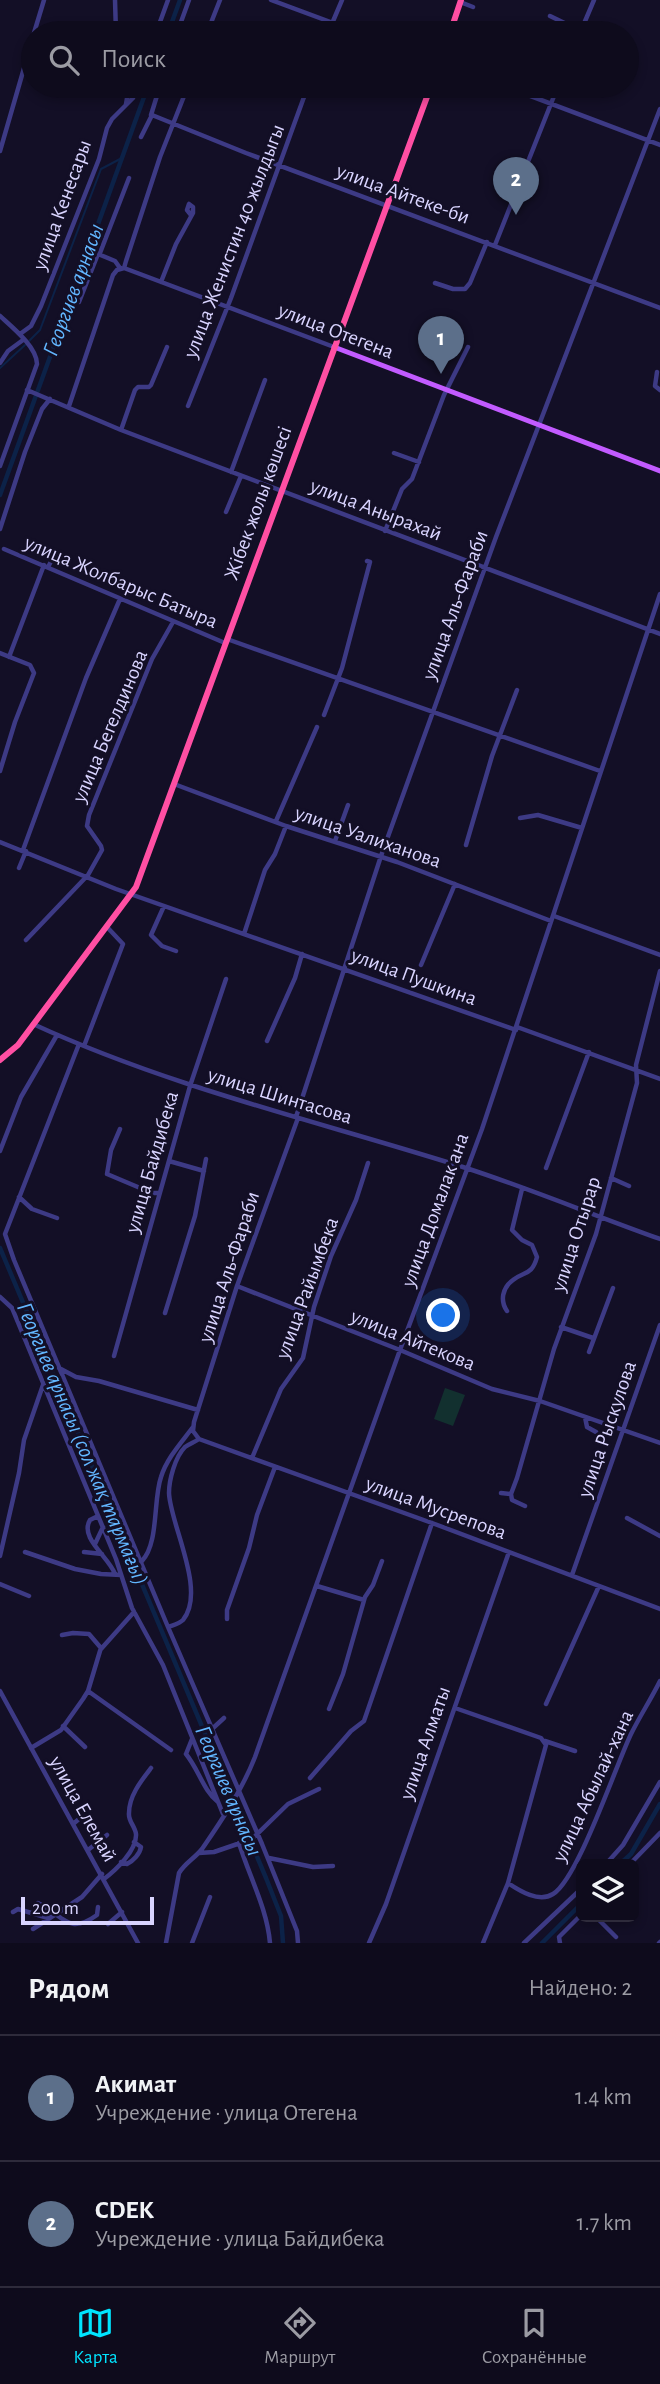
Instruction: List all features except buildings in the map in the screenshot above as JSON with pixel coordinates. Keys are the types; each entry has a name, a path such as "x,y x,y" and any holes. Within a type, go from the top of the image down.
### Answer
{"highway":[{"path":"454,21 461,1"},
{"name":"Жібек жолы көшесі","path":"0,1060 18,1045 132,895 426,98"}],"main road":[{"name":"улица Отегена","path":"334,347 660,471"}],"street":[{"path":"38,21 44,0"},
{"path":"115,0 116,21"},
{"path":"160,21 168,0"},
{"path":"181,21 189,0"},
{"path":"212,21 220,0"},
{"path":"271,0 327,21"},
{"path":"333,21 342,0"},
{"path":"585,21 594,0"},
{"path":"461,1 473,7"},
{"path":"550,16 560,21"},
{"path":"0,152 21,80"},
{"name":"улица Кенесары","path":"0,363 31,326 41,306 99,159 107,128 111,119 126,105 127,98"},
{"path":"126,105 133,98"},
{"path":"141,137 156,98"},
{"path":"69,406 113,275 122,268 184,98"},
{"name":"улица Женистин 40 жылдыгы","path":"188,406 228,306 304,98"},
{"path":"535,98 660,145"},
{"path":"495,245 553,98"},
{"name":"улица Аль-Фараби","path":"142,1561 147,1554 153,1531 159,1480 168,1459 193,1427 237,1286 297,1117 381,856 484,568 660,109"},
{"name":"улица Айтеке-би","path":"151,115 660,308"},
{"path":"79,302 129,178"},
{"path":"161,282 191,215"},
{"path":"435,283 453,289 465,289 487,242"},
{"name":"улица Отегена","path":"100,253 122,268 334,347"},
{"path":"0,316 37,356 37,364 0,466"},
{"path":"385,531 402,489 412,479 447,390 468,346"},
{"path":"121,430 135,390 151,385 166,347"},
{"path":"657,372 655,386 660,390"},
{"path":"231,472 265,380"},
{"name":"улица Анырахай","path":"27,390 121,430 660,634"},
{"path":"0,529 42,409 49,398"},
{"path":"394,453 419,463"},
{"path":"226,512 241,476"},
{"name":"улица Жолбарыс Батыра","path":"4,549 173,622 600,771"},
{"path":"9,657 46,566 54,556"},
{"path":"324,715 342,668 370,562 368,561"},
{"name":"улица Домалак ана","path":"223,1814 238,1794 255,1757 400,1350 468,1169 660,594"},
{"path":"19,868 86,678 120,599"},
{"name":"улица Бегелдинова","path":"85,877 102,847 89,831 89,815 152,659 173,622"},
{"path":"0,653 32,666 34,674 0,771"},
{"path":"466,845 499,736 517,690"},
{"path":"276,821 317,727"},
{"name":"улица Уалиханова","path":"174,785 660,955"},
{"path":"335,841 348,805"},
{"path":"520,818 538,815 582,828"},
{"path":"244,934 265,870 275,854 286,826"},
{"name":"улица Пушкина","path":"0,842 132,895 589,1052 660,1079"},
{"path":"26,940 85,877"},
{"path":"421,965 454,884"},
{"path":"164,906 151,935 162,946 176,951"},
{"path":"107,927 123,944 5,1234 238,1794 268,1858 297,1931 298,1943"},
{"path":"267,1041 295,978 302,954"},
{"name":"улица Отырар","path":"511,1494 561,1327 600,1218 636,1083 635,1069 660,971"},
{"name":"улица Байдибека","path":"114,1356 190,1086 226,979"},
{"name":"улица Шинтасова","path":"33,1024 190,1086 468,1169 660,1239"},
{"path":"0,1151 21,1097 57,1035"},
{"path":"546,1168 589,1052"},
{"path":"120,1129 111,1150 107,1174 152,1193 160,1193"},
{"path":"165,1313 195,1216 206,1159"},
{"path":"169,1161 204,1171"},
{"name":"улица Райымбека","path":"252,1458 281,1388 303,1358 312,1316 331,1256 356,1200 368,1163"},
{"path":"611,1178 629,1186"},
{"path":"507,1311 502,1304 502,1296 512,1280 530,1271 537,1257 532,1245 512,1230 522,1189"},
{"path":"19,1197 32,1209 57,1218"},
{"name":"улица Айтекова","path":"237,1286 492,1389 540,1401 660,1443"},
{"path":"589,1352 613,1288"},
{"path":"0,1297 12,1308 103,1527 118,1574 134,1612 163,1665 223,1814 198,1853 179,1873 166,1943"},
{"name":"улица Рыскулова","path":"572,1575 660,1325"},
{"path":"561,1327 593,1338"},
{"path":"59,1368 76,1377 112,1384 198,1410"},
{"path":"0,1556 24,1440 43,1384"},
{"path":"585,1417 587,1427 596,1432"},
{"path":"168,1627 184,1618 190,1592 189,1570 169,1494 171,1478 185,1448 200,1439 193,1427"},
{"name":"улица Мусрепова","path":"200,1439 660,1609"},
{"path":"227,1619 257,1515 275,1467"},
{"path":"501,1493 511,1494 512,1500 525,1506"},
{"path":"98,1516 88,1524 89,1536 118,1574"},
{"path":"627,1518 660,1536"},
{"path":"310,1778 351,1731 364,1721 432,1523"},
{"path":"95,1544 103,1527"},
{"path":"26,1552 75,1569 118,1574"},
{"path":"84,1552 103,1555"},
{"name":"улица Алматы","path":"369,1943 386,1904 509,1552"},
{"path":"329,1709 343,1674 364,1600 382,1561"},
{"path":"0,1584 29,1596"},
{"path":"317,1586 364,1600"},
{"path":"546,1704 598,1586"},
{"path":"31,1748 55,1735 63,1726 88,1691 100,1650 134,1612"},
{"path":"89,1634 93,1629"},
{"path":"89,1634 100,1650"},
{"path":"62,1635 89,1634"},
{"name":"улица Абылай-хана","path":"508,1884 540,1897 549,1896 561,1887 583,1847 632,1732 660,1681"},
{"name":"улица Елемай","path":"0,1691 138,1943"},
{"path":"88,1691 171,1750"},
{"path":"454,1708 575,1751"},
{"path":"212,1729 225,1718"},
{"path":"63,1726 85,1747"},
{"path":"192,1739 184,1755 197,1768 211,1797 218,1803"},
{"name":"улица Абылай-хана","path":"484,1943 508,1884 547,1745 545,1741"},
{"path":"33,1929 82,1896 121,1862 134,1842 135,1832 129,1817 130,1808 139,1784 151,1768"},
{"path":"610,1859 623,1845 660,1782"},
{"path":"198,1853 214,1852 253,1839 288,1804 318,1789"},
{"path":"73,1824 85,1814"},
{"path":"635,1859 660,1833"},
{"path":"88,1850 107,1835"},
{"path":"121,1862 127,1864 132,1861 141,1850 134,1842"},
{"path":"241,1843 246,1866 266,1915 270,1943"},
{"path":"268,1858 313,1867 333,1866"},
{"path":"524,1943 576,1894"},
{"path":"192,1943 210,1897"},
{"path":"38,1903 64,1922 73,1925 97,1916 98,1907"},
{"path":"13,1912 18,1909 49,1919"},
{"path":"108,1924 122,1912"},
{"path":"560,1940 576,1921"},
{"path":"601,1922 616,1937"}],"green space":[{"path":"445,1388 465,1395 453,1426 434,1419"}],"waterway":[{"name":"Георгиев арнасы","path":"172,21 180,0"},
{"name":"Георгиев арнасы","path":"0,495 144,98"},
{"path":"29,341 40,330 101,169 122,158"},
{"path":"0,368 25,345"},
{"name":"Георгиев арнасы (сол жақ тармағы)","path":"0,1248 266,1878 281,1916 283,1943"},
{"path":"626,1859 660,1804"},
{"path":"542,1943 576,1909"}],"place":[{"name":"CDEK","path":"516,215"},
{"name":"Акимат","path":"441,374"}]}
